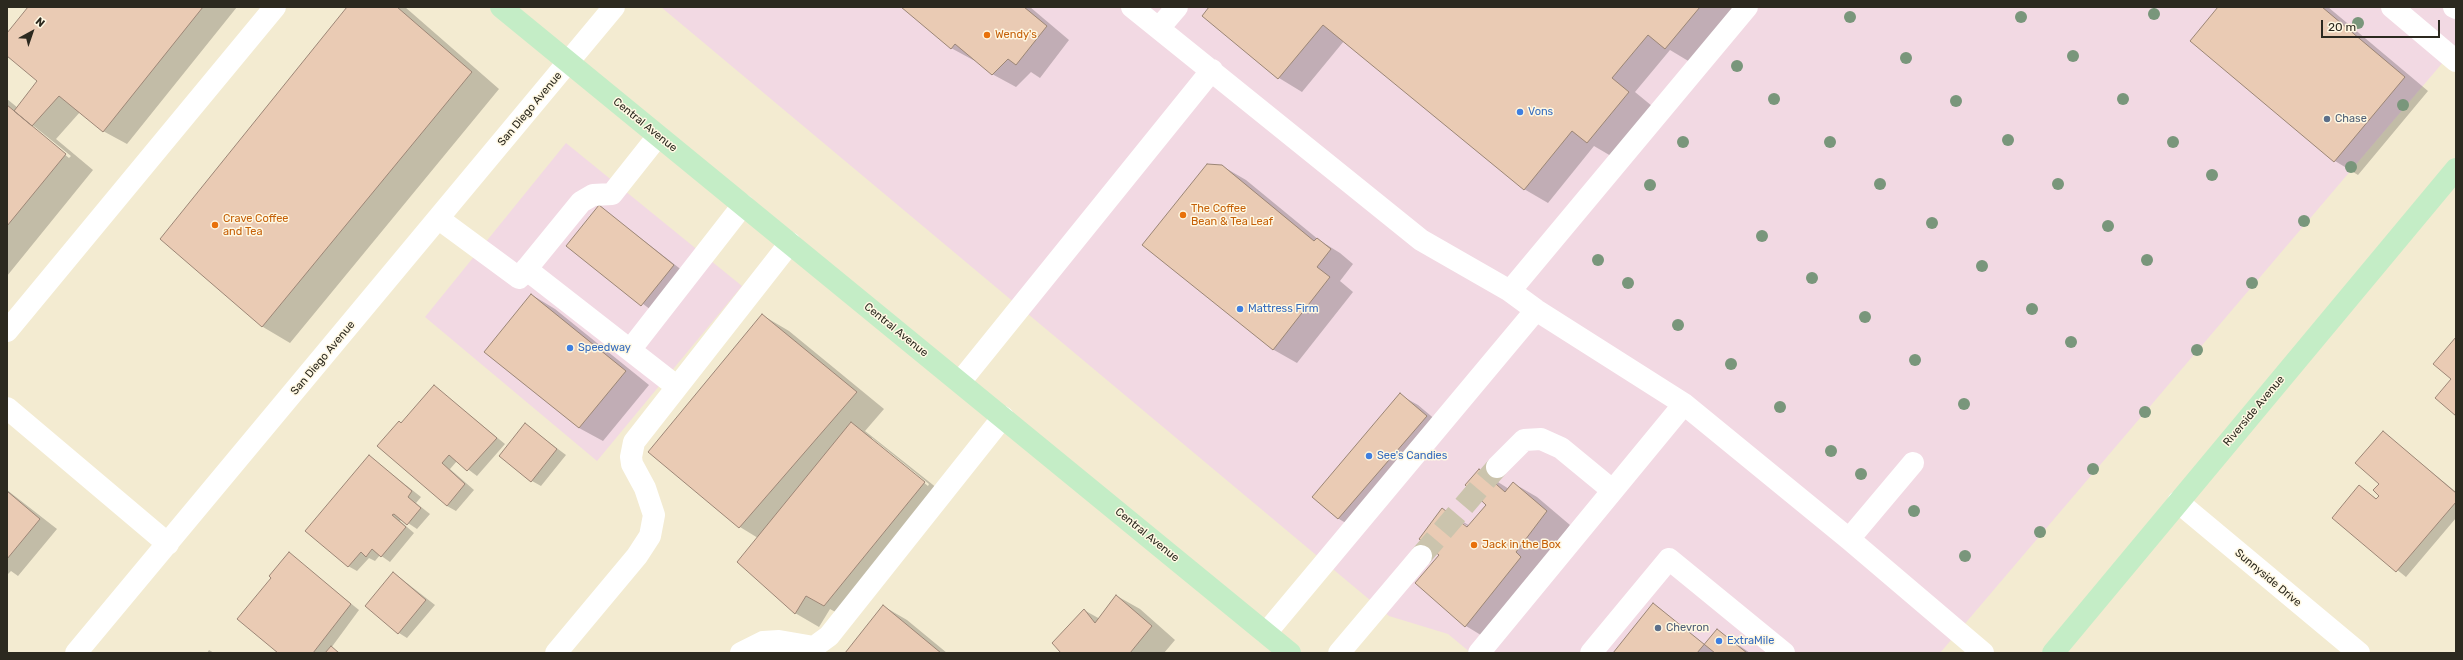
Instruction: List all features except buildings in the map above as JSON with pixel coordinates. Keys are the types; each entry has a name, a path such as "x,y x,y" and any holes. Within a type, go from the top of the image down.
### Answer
{"main road":[{"name":"Central Avenue","path":"501,7 1290,653"},
{"name":"Riverside Avenue","path":"2053,653 2456,169"}],"street":[{"path":"7,331 275,7"},
{"name":"San Diego Avenue","path":"76,653 569,63 614,7"},
{"path":"1132,7 1421,240 1510,291 1536,310 1684,404 1849,539 1983,653"},
{"path":"1159,28 1177,7"},
{"path":"1510,291 1747,7"},
{"path":"2392,7 2456,61"},
{"path":"960,382 1212,70"},
{"path":"439,219 519,278 581,202 592,195 612,194 658,136"},
{"path":"630,350 742,205"},
{"path":"556,653 637,556 650,536 654,515 645,488 632,464 631,450 642,429 790,243"},
{"path":"526,269 676,386"},
{"path":"1266,633 1536,310"},
{"path":"1479,653 1684,404"},
{"path":"7,408 168,544"},
{"path":"741,653 763,642 774,641 814,647 828,636 1003,418"},
{"path":"1497,467 1524,440 1541,439 1562,448 1612,490"},
{"path":"1849,539 1913,463"},
{"name":"Sunnyside Drive","path":"2178,502 2359,653"},
{"path":"1339,653 1421,556"},
{"path":"1591,653 1669,559 1784,653"}],"shaded area":[{"path":"661,7 2456,7 2456,47 1940,653 1471,653 1448,634 1389,616"},
{"path":"566,143 742,286 597,461 425,317"}],"tunnel":[{"path":"1421,556 1497,467"}],"place":[{"name":"Wendy's","path":"987,35"},
{"name":"Vons","path":"1520,112"},
{"name":"Chase","path":"2327,119"},
{"name":"The Coffee Bean & Tea Leaf","path":"1183,215"},
{"name":"Crave Coffee and Tea","path":"215,225"},
{"name":"Mattress Firm","path":"1240,309"},
{"name":"Speedway","path":"570,348"},
{"name":"See's Candies","path":"1369,456"},
{"name":"Jack in the Box","path":"1474,545"},
{"name":"Chevron","path":"1658,628"},
{"name":"ExtraMile","path":"1719,641"}]}
